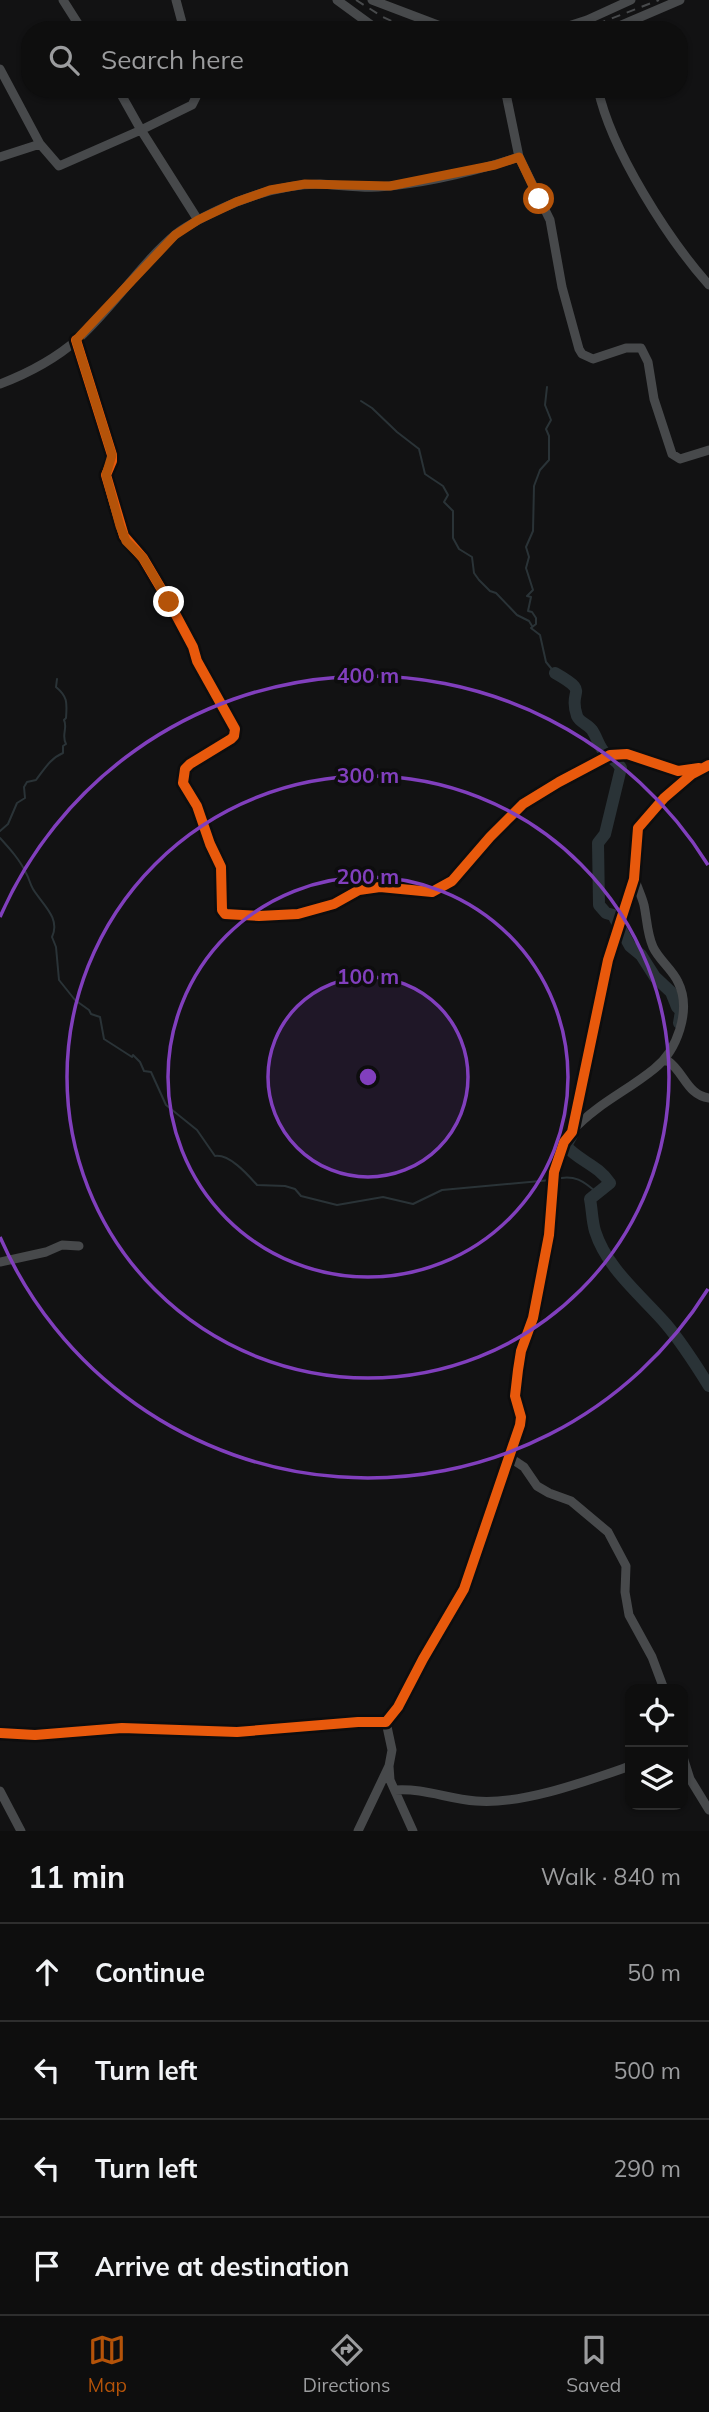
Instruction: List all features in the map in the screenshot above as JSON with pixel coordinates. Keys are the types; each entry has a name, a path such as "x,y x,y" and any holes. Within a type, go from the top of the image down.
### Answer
{"street":[{"path":"63,0 76,21"},
{"path":"176,0 182,21"},
{"path":"337,0 366,21"},
{"path":"372,0 427,21"},
{"path":"584,21 631,0"},
{"path":"631,21 680,0"},
{"path":"0,69 40,144 59,166 192,105 196,98"},
{"path":"123,98 198,220"},
{"path":"507,98 519,157 550,220 562,287 582,354 593,359 626,348 640,348 649,362 654,399 672,454 680,459 709,450"},
{"path":"601,98 625,161 681,252 709,285"},
{"path":"0,157 40,144"},
{"path":"0,384 34,370 76,340 183,229 253,195 314,184 390,186 495,165 519,157"},
{"path":"76,340 112,455 106,475 124,536 143,558 169,602 197,661 235,730 231,739 190,764 182,776 221,867 222,910 225,914 298,914 334,904 359,890 380,887 432,892 452,881 523,804 610,755 627,754 678,771 708,766"},
{"path":"572,1132 608,960 634,879 638,828 679,785 708,766"},
{"path":"386,1722 398,1707 423,1658 464,1589 520,1425 521,1416 515,1396 518,1370 521,1351 533,1318 549,1235 554,1172 564,1142 597,1107 646,1076 664,1061 678,1033 684,1002 677,979 653,947 643,900 634,879"},
{"path":"664,1061 676,1067 685,1083 698,1095 709,1098"},
{"path":"0,1262 46,1252 62,1245 79,1246"},
{"path":"509,1457 524,1467 537,1486 548,1493 572,1501 608,1532 626,1566 625,1592 629,1615 652,1657 662,1684"},
{"path":"0,1733 35,1735 122,1728 237,1732 386,1722"},
{"path":"386,1722 392,1750 390,1780 413,1831"},
{"path":"358,1831 389,1766"},
{"path":"396,1790 414,1789 478,1802 501,1800 576,1784 625,1768"},
{"path":"688,1773 709,1810"},
{"path":"0,1791 21,1831"}],"waterway":[{"path":"547,387 545,405 551,420 546,429 549,436 549,460 540,470 534,486 533,531 526,547 529,557 526,568 533,590 527,596 531,597 528,611 536,618 536,624 531,628 540,635 546,662 555,673"},
{"path":"361,401 419,449 425,474 443,486 448,495 444,502 453,511 453,538 459,549 472,557 474,573 490,591 496,593 532,626"},
{"path":"555,673 576,688 575,707 578,718 590,728 604,752 621,768 605,834 598,843 599,905 606,913 613,915 630,946 641,955 655,977 671,992 681,1011 679,1023"},
{"path":"0,831 8,824 17,803 25,798 24,787 27,782 36,780 45,768 63,753 63,746 66,744 66,704 65,697 56,687 57,679"},
{"path":"0,838 21,864 33,889 52,917 52,937 56,947 59,980 75,1000 91,1014 100,1017 104,1039 132,1057 133,1055 144,1071 151,1072 166,1105 197,1130 215,1156 233,1162 257,1185 285,1186 295,1189 301,1196 337,1205 383,1197 413,1204 442,1190 551,1180"},
{"path":"572,1135 566,1146 610,1183 590,1199 600,1245 626,1281 672,1331 709,1386"},
{"path":"556,1179 568,1177 578,1180 597,1193"}],"railway":[{"path":"356,0 392,21"},
{"path":"605,21 659,0"}],"cycle path":[{"path":"76,340 112,455 106,475 124,536 143,558 169,602 193,647 197,661 235,729 231,739 185,769 183,783 197,806 221,867 222,910 225,914 298,914 334,904 359,890 380,887 432,892 452,881 523,804 610,755 627,754 678,771 699,768"},
{"path":"0,1733 35,1735 122,1728 237,1732 386,1722 398,1707 464,1589 520,1425 521,1417 515,1396 518,1370 521,1351 533,1318 549,1235 554,1172 564,1142 572,1132 608,960 634,879 638,828 664,798 692,774 709,765"}],"route":[{"path":"169,602 143,558 126,541 120,526 106,475 112,455 76,340 100,318 175,235 198,220 253,195 305,184 390,186 495,165 519,157 539,199"}]}
